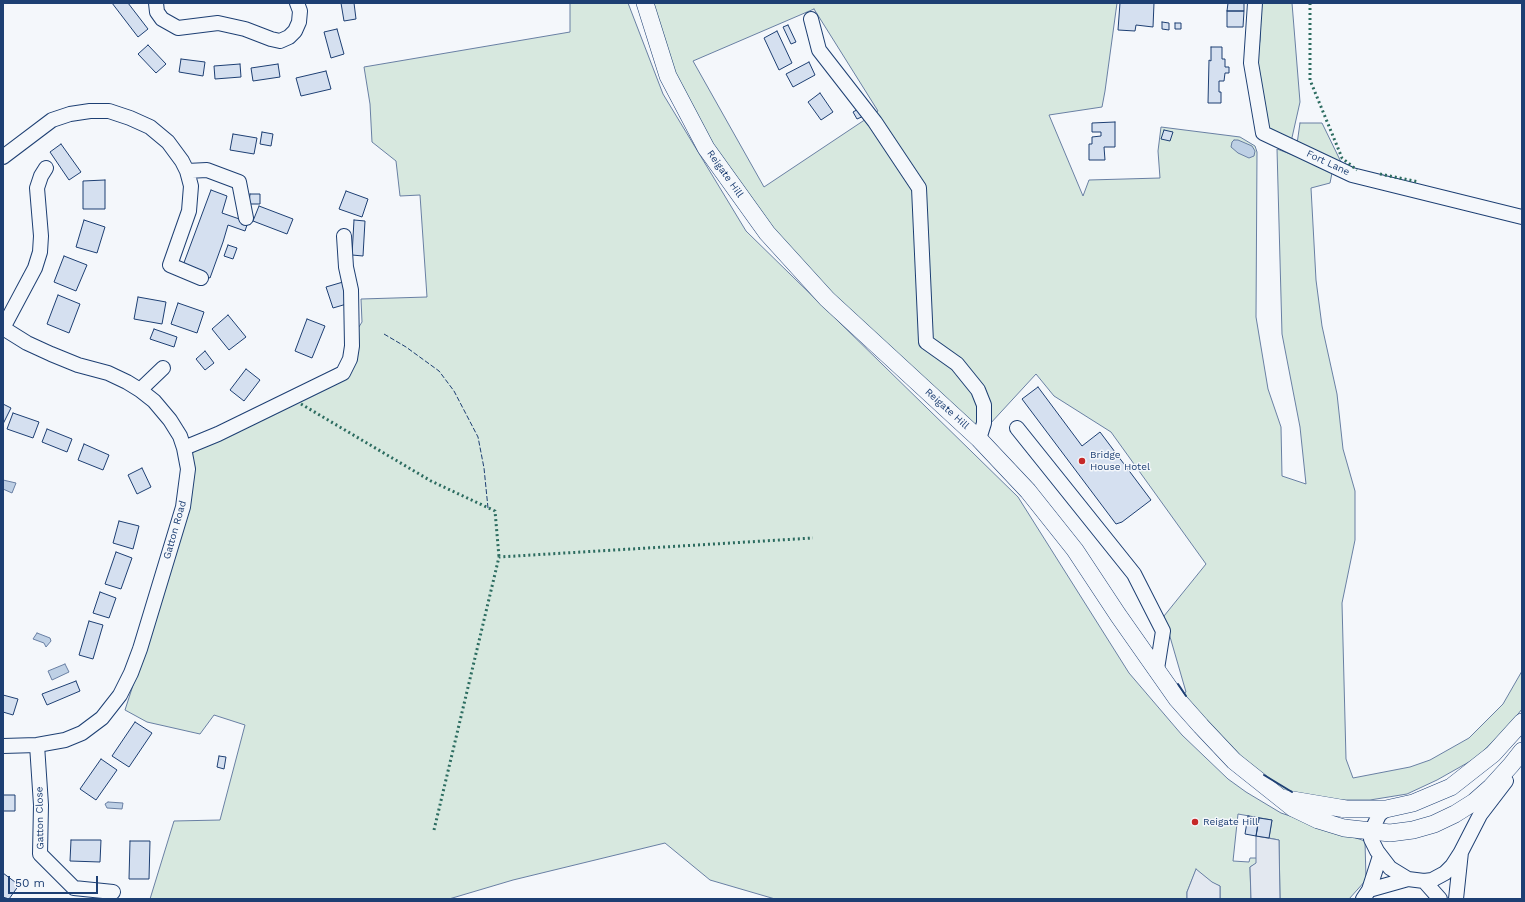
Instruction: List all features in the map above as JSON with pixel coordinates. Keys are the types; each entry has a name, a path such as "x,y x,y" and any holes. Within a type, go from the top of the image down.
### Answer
{"main road":[{"name":"Reigate Hill","path":"645,3 668,76 702,141 736,192 767,233 827,299 980,439 1028,491 1075,550 1118,615 1177,699 1234,761 1293,808 1318,820 1344,828 1390,833 1413,830 1434,824 1455,814 1474,802 1511,765 1522,751"},
{"name":"Reigate Hill","path":"1279,797 1346,809 1386,809 1413,803 1451,787 1493,754 1522,722"}],"street":[{"path":"156,3 157,12 162,19 178,28 218,23 245,29 280,41 289,37 295,32 299,22 300,12 297,3"},
{"name":"Fort Lane","path":"1255,3 1251,63 1263,133 1352,175 1522,217"},
{"path":"811,19 819,50 875,122 919,188 926,342 957,364 978,390 984,405 984,423 980,439"},
{"path":"3,157 52,120 90,110 109,111 150,127 168,142 182,161 187,171 191,186 188,211 170,265 201,278"},
{"path":"3,328 35,268 40,252 41,236 37,188 41,176 46,168"},
{"path":"187,171 207,170 239,182 246,218"},
{"path":"184,448 225,430 343,372 350,359 352,346 351,290 346,267 344,236"},
{"name":"Gatton Road","path":"3,328 27,343 51,354 78,365 108,373 140,390 154,401 170,420 180,436 188,469 183,507 140,648 131,673 120,695 102,718 82,733 65,740 37,745 3,746"},
{"path":"140,390 163,368"},
{"path":"1017,428 1134,574 1163,631 1157,669"},
{"name":"Gatton Close","path":"37,745 41,805 40,854 74,888 112,892"},
{"path":"1386,809 1379,815 1370,832 1371,838 1380,856 1390,868 1408,879 1424,881 1432,880 1445,873 1452,866 1483,811 1522,762"},
{"path":"1456,899 1461,852"},
{"path":"1366,894 1380,856"},
{"path":"1366,894 1408,879"},
{"path":"1424,881 1440,899"}],"shaded area":[{"path":"570,3 628,3 663,94 746,231 1018,497 1129,673 1182,735 1228,779 1246,792 1281,813 1365,841 1366,880 1349,899 1280,899 1279,840 1269,838 1272,820 1238,814 1233,861 1249,862 1250,858 1259,858 1259,862 1250,867 1251,899 1220,899 1220,886 1212,883 1196,870 1187,892 1187,899 775,899 710,880 665,843 513,880 449,899 150,899 174,821 220,820 245,725 214,715 200,734 147,722 125,710 185,524 193,450 339,381 357,330 362,322 361,299 427,297 420,195 400,196 396,161 372,142 370,104 364,67 570,32"},
{"path":"649,3 1117,3 1102,107 1049,115 1083,196 1089,180 1160,178 1158,151 1161,127 1240,137 1255,146 1257,152 1256,317 1268,389 1281,427 1282,476 1306,484 1300,427 1282,334 1277,149 1309,161 1332,173 1330,183 1311,188 1316,280 1322,326 1337,394 1343,449 1355,491 1355,540 1342,603 1346,759 1353,778 1410,767 1430,760 1469,738 1503,704 1522,671 1522,709 1507,728 1476,758 1437,780 1407,794 1370,800 1333,800 1279,797 1177,699 1186,692 1164,616 1206,564 1111,432 1054,396 1036,374 989,425 979,439 767,233 668,76","holes":["814,9 878,111 764,187 693,61"]},
{"path":"1261,3 1292,3 1300,102 1291,142 1267,132 1255,73 1260,40"},
{"path":"1300,123 1322,123 1341,162 1297,144"},
{"name":"Reigate Hill","path":"1256,836 1279,840 1280,899 1251,899 1250,867 1256,863"},
{"path":"1196,869 1212,882 1220,886 1220,899 1187,899 1187,892"}],"water":[{"path":"1234,140 1238,140 1252,146 1255,151 1254,156 1249,158 1238,153 1231,147"},
{"path":"3,480 16,483 12,493 3,489"},
{"path":"37,633 50,638 51,641 46,647 44,643 33,639"},
{"path":"65,664 69,672 52,680 48,671"},
{"path":"108,802 123,803 122,809 107,808 105,804"}],"building":[{"path":"112,3 128,3 148,29 138,37"},
{"path":"341,3 354,3 356,19 344,21"},
{"path":"1120,3 1154,3 1153,27 1136,25 1135,31 1118,30"},
{"path":"1228,3 1244,3 1244,11 1227,11"},
{"path":"1227,11 1244,11 1243,27 1227,27"},
{"path":"1162,22 1169,23 1169,30 1162,29"},
{"path":"1175,23 1181,23 1181,29 1175,29"},
{"path":"788,25 796,42 791,44 783,27"},
{"path":"337,29 344,54 331,58 324,32"},
{"path":"777,31 792,63 779,70 764,38"},
{"path":"148,45 166,64 156,73 138,54"},
{"path":"1211,47 1222,47 1222,59 1225,59 1225,67 1229,67 1229,73 1225,73 1224,81 1219,81 1221,103 1208,103 1209,60 1211,61"},
{"path":"181,59 205,62 203,76 179,72"},
{"path":"809,62 815,75 793,87 786,74"},
{"path":"240,64 241,77 215,79 214,66"},
{"path":"278,64 280,77 253,81 251,68"},
{"path":"326,71 331,89 301,96 296,78"},
{"path":"820,93 833,112 821,120 808,102"},
{"path":"862,107 866,115 857,119 853,112"},
{"path":"1115,122 1115,147 1104,147 1105,160 1089,160 1089,144 1092,144 1092,137 1101,136 1101,132 1092,132 1092,123"},
{"path":"1164,130 1173,132 1170,141 1161,139"},
{"path":"262,132 273,134 271,146 260,144"},
{"path":"233,134 257,138 254,154 230,150"},
{"path":"61,144 81,172 69,180 50,152"},
{"path":"105,180 105,209 83,209 83,181"},
{"path":"211,190 227,196 222,213 248,222 245,231 228,225 210,278 182,268"},
{"path":"346,191 368,199 362,217 339,209"},
{"path":"250,194 260,194 260,204 249,204"},
{"path":"259,206 293,219 287,234 253,221"},
{"path":"84,220 105,227 97,253 76,247"},
{"path":"354,220 365,221 363,256 352,255"},
{"path":"228,245 237,248 233,259 224,256"},
{"path":"64,256 87,265 76,291 54,282"},
{"path":"343,282 350,303 333,308 326,287"},
{"path":"58,295 80,304 69,333 47,324"},
{"path":"138,297 166,302 162,324 134,319"},
{"path":"178,303 204,312 197,333 171,324"},
{"path":"228,315 246,337 229,350 212,329"},
{"path":"307,319 325,326 312,358 295,351"},
{"path":"154,329 177,337 174,347 150,339"},
{"path":"205,351 214,363 205,370 196,359"},
{"path":"246,369 260,380 244,401 230,390"},
{"path":"1038,387 1082,446 1100,432 1151,500 1122,522 1116,524 1022,399"},
{"path":"3,404 11,408 3,424"},
{"path":"13,413 39,422 33,438 7,429"},
{"path":"47,429 72,439 67,452 42,442"},
{"path":"84,444 109,455 103,470 78,460"},
{"path":"142,468 151,487 137,494 128,475"},
{"path":"119,521 139,526 133,549 113,543"},
{"path":"116,552 132,558 121,589 105,584"},
{"path":"100,592 116,598 109,618 93,613"},
{"path":"89,621 103,625 93,659 79,655"},
{"path":"76,681 80,691 47,705 42,694"},
{"path":"3,695 18,699 13,715 3,712"},
{"path":"135,722 152,733 129,767 112,756"},
{"path":"219,756 226,757 224,769 217,767"},
{"path":"101,759 117,770 96,800 80,789"},
{"path":"3,795 15,795 15,811 3,811"},
{"path":"1248,816 1259,818 1256,836 1245,834"},
{"path":"1259,818 1272,820 1269,838 1256,836"},
{"path":"71,840 101,840 100,862 70,861"},
{"path":"130,841 150,841 149,879 129,879"},
{"path":"3,873 19,885 9,899 3,897"}],"hedge":[{"path":"1310,3 1310,80 1342,158 1357,170"},
{"path":"1380,174 1419,182"},
{"path":"301,404 431,481 495,511 499,557"},
{"path":"434,830 499,557 813,538"}],"fence":[{"path":"384,334 406,347 439,371 454,391 478,437 484,468 488,508"}],"wall":[{"path":"1178,684 1186,696"},
{"path":"1264,775 1292,792"}],"place":[{"name":"Bridge House Hotel","path":"1082,461"},
{"name":"Reigate Hill","path":"1195,822"}]}
